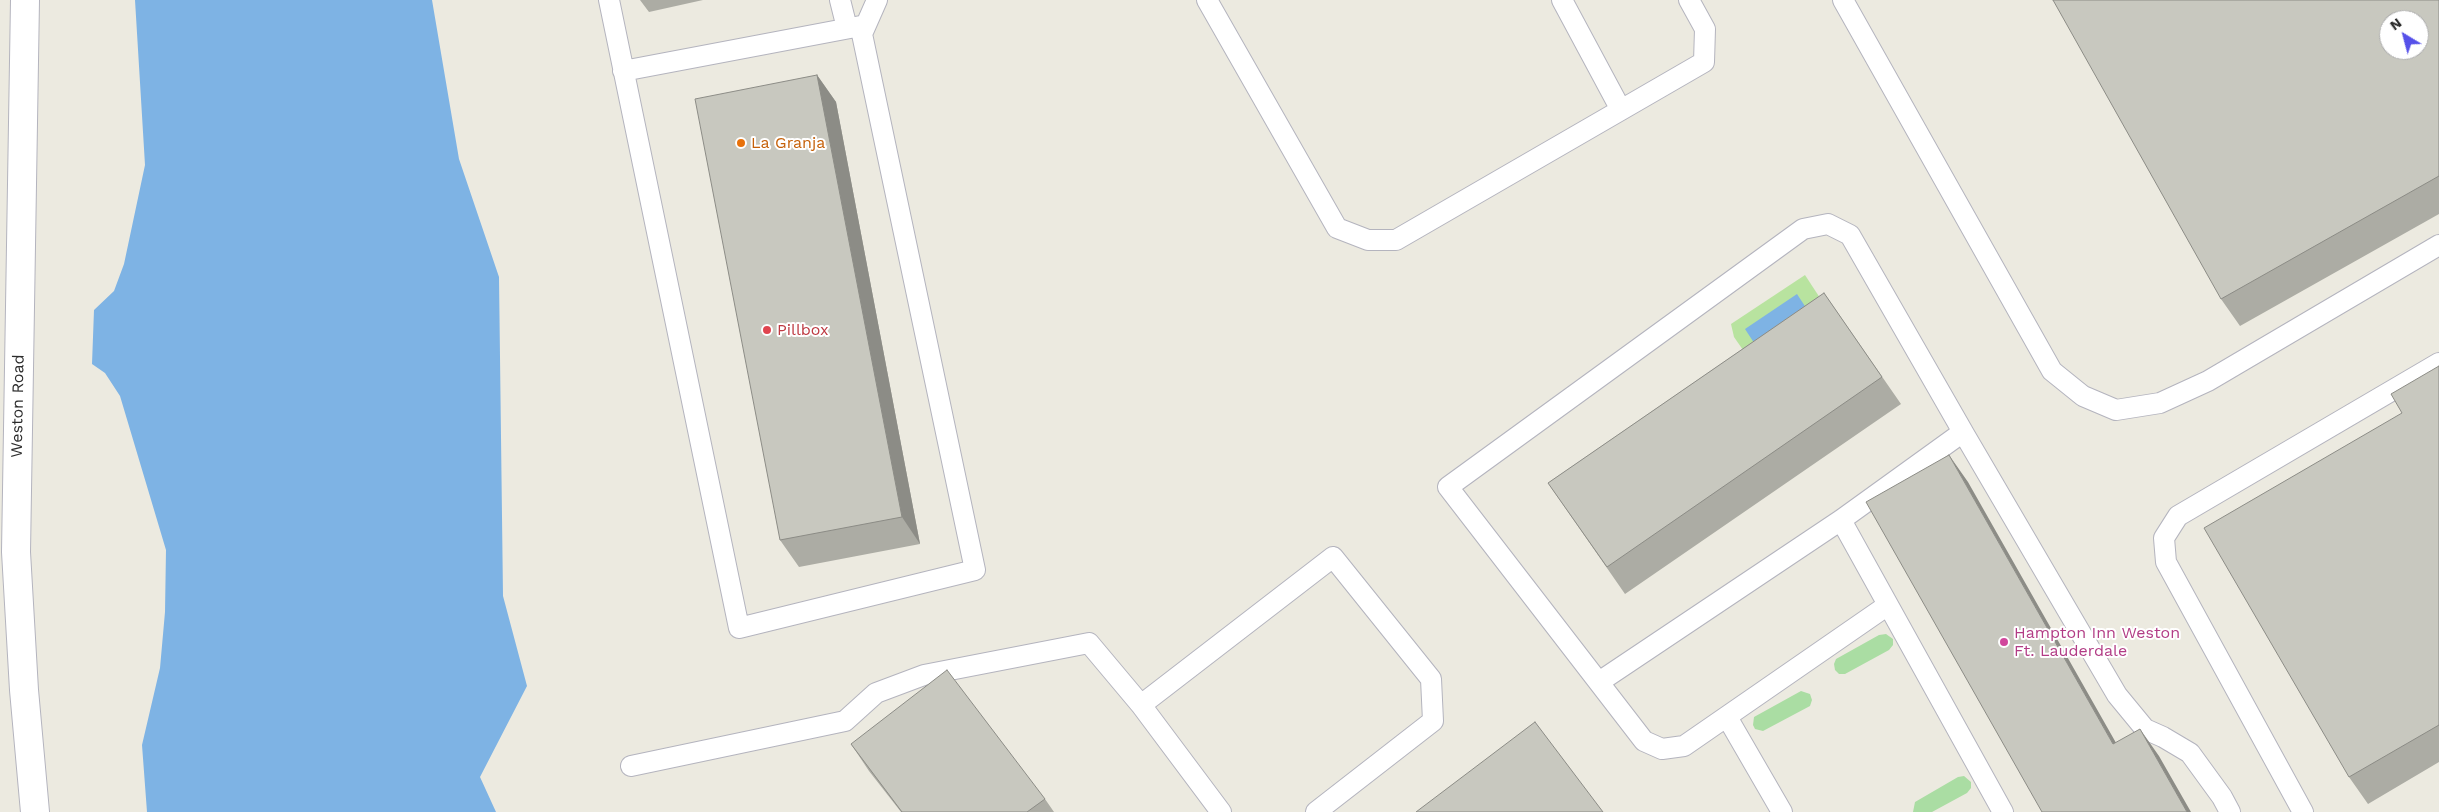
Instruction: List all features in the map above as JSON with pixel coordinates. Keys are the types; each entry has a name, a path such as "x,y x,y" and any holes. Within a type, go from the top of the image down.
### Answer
{"main road":[{"name":"Weston Road","path":"25,0 16,552 35,812"}],"lane":[{"path":"609,0 739,628 975,570 862,34 840,0"},
{"path":"623,71 857,27 877,0"},
{"path":"1207,0 1337,228 1368,240 1396,240 1704,62 1705,29 1689,0"},
{"path":"1562,0 1621,110"},
{"path":"1844,0 2052,371 2082,396 2116,410 2160,403 2208,381 2439,245"},
{"path":"1888,605 1684,746 1662,749 1644,741 1448,488 1803,229 1828,224 1850,235 2117,695 2145,729 2163,737 2190,754 2222,797 2230,812"},
{"path":"2303,812 2166,562 2164,538 2178,516 2439,363"},
{"path":"1599,682 1841,520 1963,432"},
{"path":"1841,520 2003,812"},
{"path":"1141,705 1333,557 1431,679 1433,721 1316,812"},
{"path":"631,766 845,721 876,693 924,675 1089,644 1141,705 1221,812"},
{"path":"1727,716 1782,812"}],"green space":[{"path":"1805,275 1837,324 1761,376 1734,337 1731,324"},
{"path":"1886,634 1893,639 1893,645 1889,650 1845,674 1839,674 1835,670 1834,664 1836,659 1879,635"},
{"path":"1801,691 1810,694 1812,700 1810,706 1763,731 1755,729 1753,725 1754,717"},
{"path":"1964,776 1971,782 1971,788 1967,793 1932,812 1913,812 1915,802 1958,777"}],"water":[{"path":"135,0 432,0 459,159 499,277 503,596 527,686 480,777 496,812 147,812 142,745 160,668 165,612 166,550 120,396 105,373 92,364 94,310 114,291 124,264 145,165"},
{"path":"1797,294 1814,320 1762,355 1745,329"}],"building":[{"path":"2053,0 2439,0 2439,176 2221,299"},
{"path":"817,75 902,517 780,540 695,99"},
{"path":"1824,293 1882,377 1607,567 1548,483"},
{"path":"2439,366 2439,725 2349,777 2204,528 2402,413 2391,394"},
{"name":"Hampton Inn Weston Ft. Lauderdale","path":"1949,455 2113,744 2140,729 2187,812 2042,812 1866,502"},
{"path":"947,670 1045,799 1027,812 902,812 851,744"},
{"path":"1535,722 1603,812 1416,812"}],"place":[{"name":"La Granja","path":"741,143"},
{"name":"Pillbox","path":"767,330"},
{"name":"Hampton Inn Weston Ft. Lauderdale","path":"2004,642"}]}
